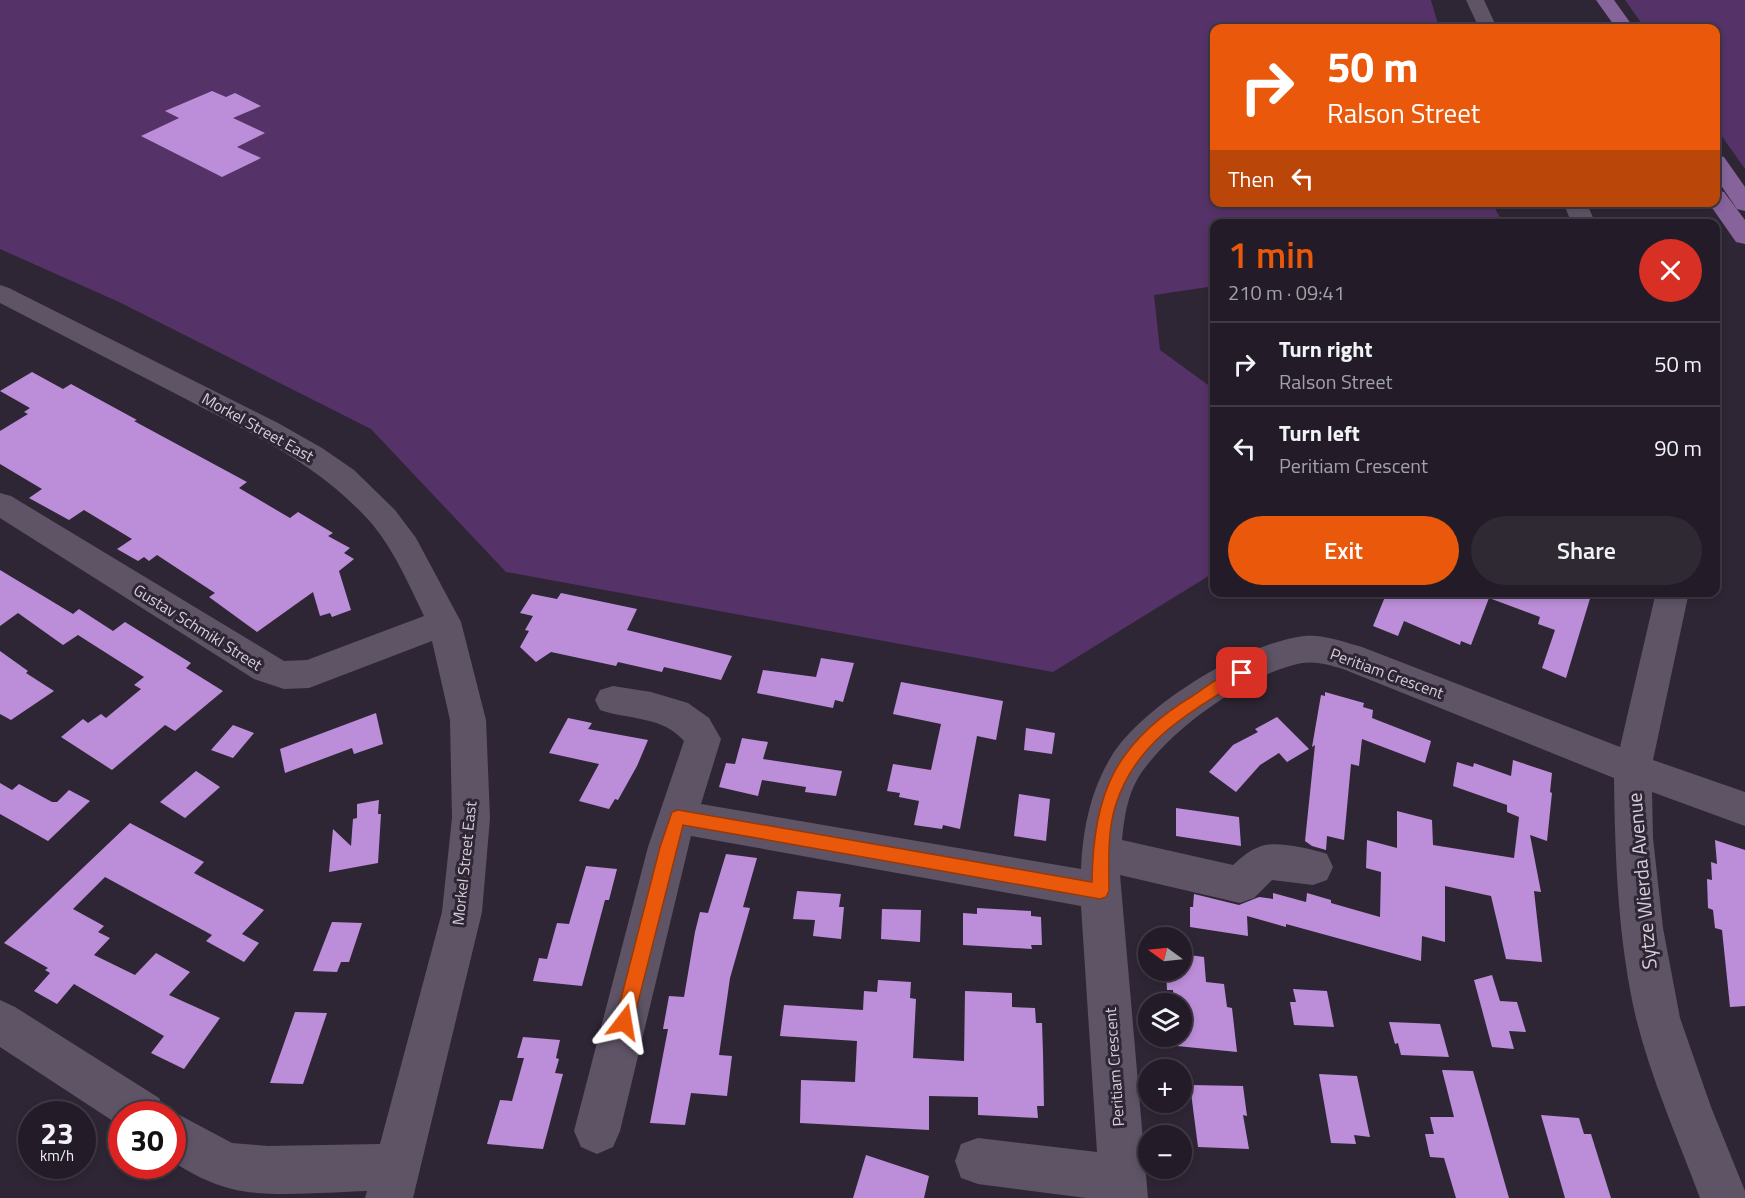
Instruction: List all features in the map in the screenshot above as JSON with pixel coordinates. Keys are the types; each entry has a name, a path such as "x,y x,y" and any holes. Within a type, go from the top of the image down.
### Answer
{"main road":[{"path":"1605,0 1622,24"},
{"path":"1720,168 1745,204"},
{"path":"1720,203 1745,237"}],"street":[{"path":"1475,0 1486,24"},
{"name":"Morkel Street East","path":"0,293 268,430 312,455 343,477 384,518 405,546 444,622 468,720 471,818 462,912 393,1183"},
{"name":"Gustav Schmikl Street","path":"0,504 266,669 284,675 296,676 326,669 444,622"},
{"name":"Sytze Wierda Avenue","path":"1672,597 1633,769 1634,838 1642,928 1658,1018 1688,1107 1724,1198"},
{"name":"Peritiam Crescent","path":"1123,1188 1100,872 1107,806 1114,786 1135,750 1176,713 1256,665 1282,654 1303,649 1321,650 1350,657 1633,769 1745,809"},
{"path":"597,1131 668,847 703,739 698,729 689,720 674,713 613,700"},
{"path":"678,817 1100,872 1240,885 1267,862 1313,867"},
{"path":"0,1022 123,1101"},
{"path":"186,1143 204,1155 232,1166 393,1183"},
{"path":"978,1161 1123,1188"}],"shaded area":[{"path":"0,0 1431,0 1438,24 1210,24 1210,207 1494,207 1501,219 1210,219 1210,287 1154,295 1160,350 1210,386 1210,575 1053,672 506,572 371,429 119,302 0,249"},
{"path":"1625,0 1745,0 1745,169 1720,134 1720,24 1642,24"}],"building":[{"path":"212,91 226,97 235,93 261,106 233,118 265,133 237,147 261,158 222,177 141,136 179,118 165,111"},
{"path":"32,372 63,389 71,384 247,482 239,488 290,518 298,512 333,533 328,536 350,548 344,553 354,559 339,571 351,610 332,617 330,613 320,616 313,592 257,632 209,597 215,593 157,555 149,561 144,557 138,561 117,549 132,539 84,510 69,520 29,498 42,489 0,464 0,431 28,414 24,412 30,408 0,391"},
{"path":"0,570 73,614 79,609 113,631 125,622 191,663 186,668 223,691 175,731 165,725 112,770 61,737 83,719 88,723 101,714 106,718 141,689 134,685 144,677 78,635 63,645 18,613 0,626"},
{"path":"561,593 637,609 627,630 732,656 721,680 664,667 662,672 618,662 616,666 551,652 536,662 520,647 529,631 525,630 533,616 520,613 532,594 557,599"},
{"path":"1385,597 1590,597 1566,678 1542,668 1555,630 1538,624 1540,617 1489,598 1471,645 1461,641 1460,645 1404,621 1398,636 1373,626"},
{"path":"0,651 28,671 26,673 54,691 11,720 0,714"},
{"path":"821,658 854,663 843,702 835,700 833,708 757,693 763,670 816,677"},
{"path":"901,682 1003,701 996,740 977,736 960,829 943,825 942,829 914,825 919,801 899,797 900,793 887,791 893,764 931,770 941,724 893,714"},
{"path":"1325,692 1364,703 1363,707 1373,710 1372,718 1431,741 1425,763 1362,739 1359,766 1351,764 1344,840 1327,836 1326,850 1312,846 1305,841 1315,745 1312,747 1321,695 1325,696"},
{"path":"376,713 383,744 354,754 352,748 285,773 280,749"},
{"path":"1277,717 1309,749 1287,762 1279,753 1260,765 1236,792 1209,772 1233,745 1258,732 1255,729"},
{"path":"568,718 592,723 588,729 648,740 618,800 615,799 609,809 579,801 599,764 549,753"},
{"path":"233,725 254,733 233,758 211,750"},
{"path":"1026,728 1055,733 1052,754 1024,750"},
{"path":"742,738 768,742 763,759 842,771 836,796 805,792 806,787 762,780 758,796 719,787 726,763 735,764"},
{"path":"1513,760 1552,773 1547,841 1530,835 1541,892 1534,891 1542,962 1506,959 1491,896 1445,886 1445,942 1422,936 1421,961 1286,924 1286,927 1247,916 1248,936 1190,927 1190,907 1193,907 1194,894 1239,905 1259,897 1273,899 1273,893 1306,902 1307,893 1331,900 1331,903 1380,917 1381,872 1366,868 1367,840 1397,848 1397,811 1432,820 1433,845 1514,858 1519,817 1507,812 1507,805 1453,786 1457,762 1473,767 1474,763 1511,776"},
{"path":"196,771 220,787 185,818 160,802"},
{"path":"0,783 12,790 19,784 52,802 57,802 69,790 90,801 48,841 0,814"},
{"path":"1019,794 1050,799 1046,841 1014,836"},
{"path":"379,800 378,814 381,814 378,863 329,872 333,829 351,846 353,819 357,818 357,804"},
{"path":"1176,808 1239,817 1241,846 1176,836"},
{"path":"130,823 204,862 194,873 264,910 242,934 259,943 244,962 206,941 212,935 105,877 73,909 104,926 98,932 110,938 94,955 135,975 156,953 190,972 169,995 220,1018 184,1069 151,1053 164,1036 74,984 57,1004 34,991 50,973 45,970 48,968 4,943"},
{"path":"1715,840 1745,850 1745,1006 1730,1007 1722,930 1715,928 1713,910 1708,908 1707,879 1712,880 1711,862 1717,864"},
{"path":"726,854 757,858 743,907 750,908 730,978 719,1055 732,1056 727,1096 691,1093 685,1125 650,1123 668,1029 663,1029 669,996 684,997 700,912 708,913"},
{"path":"586,866 617,869 609,900 605,900 582,986 533,981 539,958 547,959 557,923 569,924"},
{"path":"797,891 841,894 839,907 844,907 841,939 813,936 815,920 793,919"},
{"path":"977,908 1031,911 1031,916 1041,917 1042,945 1031,945 1032,949 963,945 963,913 977,914"},
{"path":"882,909 921,910 920,942 881,939"},
{"path":"332,922 362,923 349,962 341,962 337,972 313,971"},
{"path":"1192,955 1204,957 1206,982 1224,984 1227,1007 1232,1008 1237,1052 1187,1047 1192,1047 1192,993 1173,993 1173,990 1167,990 1167,981 1192,981"},
{"path":"1492,975 1500,1001 1517,1002 1526,1032 1509,1031 1514,1049 1492,1047 1474,980"},
{"path":"878,980 911,982 910,998 916,999 913,1058 964,1061 965,991 1012,993 1012,1007 1035,1008 1036,1023 1042,1023 1043,1053 1044,1106 1037,1106 1038,1118 978,1115 978,1097 929,1096 929,1130 800,1123 801,1080 855,1082 857,1041 780,1036 784,1005 863,1010 864,991 877,992"},
{"path":"1293,989 1327,991 1334,1027 1294,1025 1290,1002 1296,1002"},
{"path":"295,1012 327,1013 303,1084 270,1083"},
{"path":"1389,1022 1440,1024 1449,1057 1401,1055 1398,1043 1395,1044"},
{"path":"523,1037 560,1040 556,1058 559,1059 555,1073 563,1074 543,1149 487,1144 500,1100 512,1101 524,1058 517,1058"},
{"path":"1442,1070 1473,1071 1509,1198 1456,1198 1444,1158 1430,1157 1425,1134 1434,1134 1430,1117 1454,1117"},
{"path":"1319,1074 1357,1076 1370,1137 1354,1135 1356,1144 1331,1143"},
{"path":"1192,1085 1243,1086 1247,1116 1243,1115 1249,1149 1198,1147"},
{"path":"1541,1115 1579,1118 1584,1134 1591,1134 1611,1198 1565,1198"},
{"path":"866,1155 929,1176 924,1198 853,1198"}],"route":[{"path":"624,1022 668,847 678,817 1100,891 1101,853 1107,806 1114,786 1135,750 1176,713 1242,673"}]}
